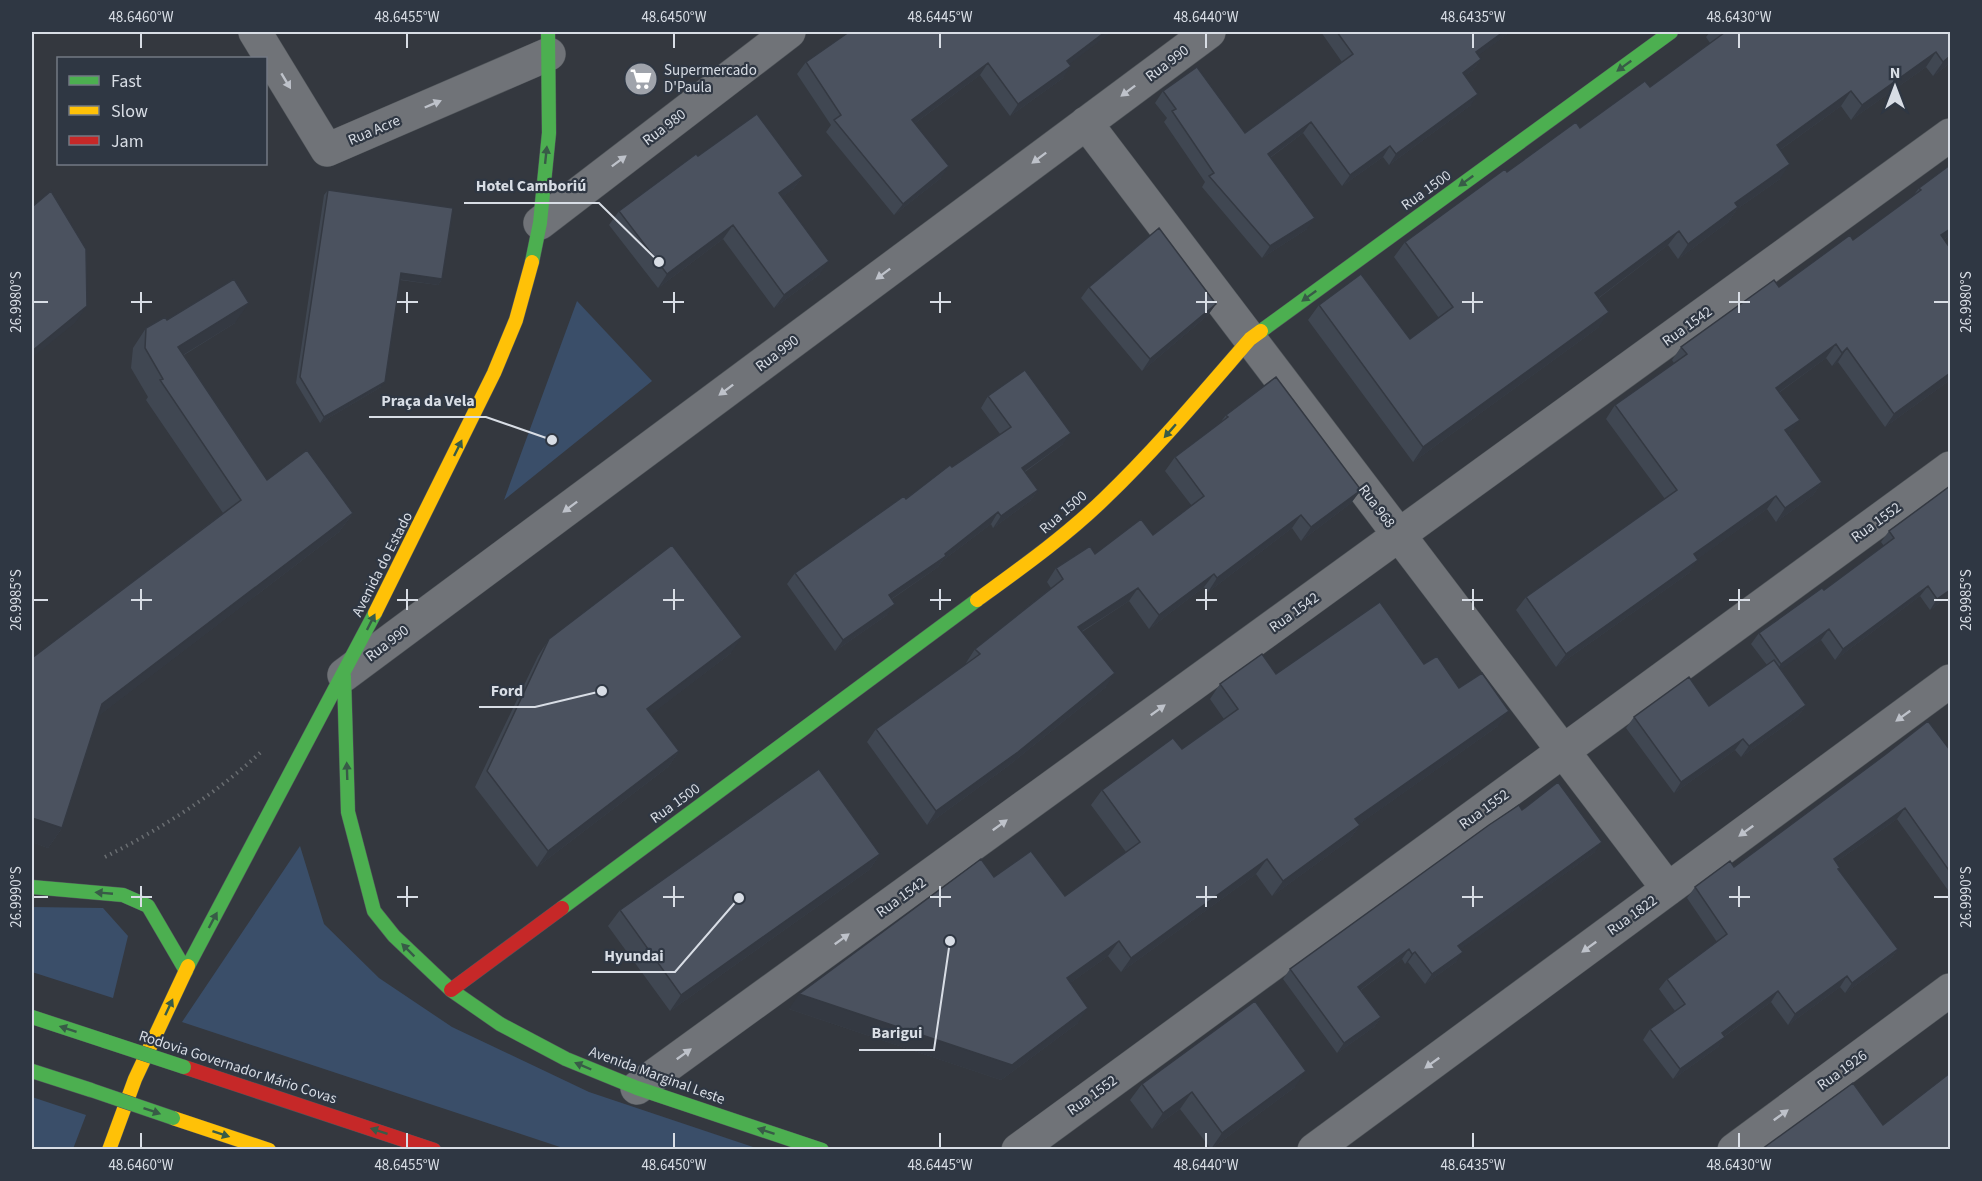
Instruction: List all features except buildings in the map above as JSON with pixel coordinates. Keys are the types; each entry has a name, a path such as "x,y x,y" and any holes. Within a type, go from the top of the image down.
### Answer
{"main road":[{"name":"Rua 1500","path":"451,990 1053,544 1162,441 1250,339 1671,32"},
{"name":"Avenida do Estado","path":"109,1149 135,1079 186,971 344,675 494,373 516,320 534,255 540,223 549,134 548,43"},
{"name":"Avenida Marginal Leste","path":"344,675 348,813 374,911 394,936 451,990 500,1024 566,1059 637,1088 822,1149"},
{"path":"32,887 123,895 148,906 186,971"},
{"name":"Rodovia Governador Mário Covas","path":"32,1017 434,1149"},
{"path":"32,1071 269,1149"}],"street":[{"name":"Rua Acre","path":"255,32 327,150 548,43"},
{"name":"Rua 980","path":"540,223 789,32"},
{"name":"Rua 990","path":"344,675 1209,32"},
{"name":"Rua 968","path":"1086,123 1668,889"},
{"name":"Rua 1542","path":"637,1088 1950,135"},
{"name":"Rua 1552","path":"1018,1149 1950,468"},
{"name":"Rua 1822","path":"1314,1149 1950,681"},
{"name":"Rua 1926","path":"1734,1149 1950,990"}],"path":[{"path":"102,858 142,839 236,776 269,744"}],"shaded area":[{"path":"577,301 652,381 504,500"},
{"path":"300,846 324,924 379,978 452,1027 589,1092 759,1149 566,1149 182,1022"},
{"path":"32,907 103,908 128,936 113,998 32,972"},
{"path":"32,1097 86,1115 73,1149 32,1149"}],"traffic: fast":[{"path":"532,262 540,223 549,133 548,32"},
{"path":"1261,331 1671,32"},
{"path":"562,908 977,600"},
{"path":"188,966 375,613"},
{"path":"344,676 348,812 374,911 394,936 451,990 500,1024 566,1059 637,1088 822,1150"},
{"path":"32,887 123,895 148,906 186,971"},
{"path":"32,1017 105,1041"},
{"path":"105,1041 184,1067"},
{"path":"32,1071 91,1090"},
{"path":"91,1090 173,1118"}],"traffic: slow":[{"path":"375,613 494,373 516,320 532,262"},
{"path":"977,600 1059,539 1105,498 1161,440 1250,339 1261,331"},
{"path":"109,1150 135,1079 188,966"},
{"path":"173,1118 269,1150"}],"traffic: jam":[{"path":"451,990 562,908"},
{"path":"184,1067 434,1150"}],"place":[{"name":"Supermercado D'Paula","path":"641,79"},
{"name":"Hotel Camboriú","path":"659,262"},
{"name":"Praça da Vela","path":"552,440"},
{"name":"Ford","path":"602,691"},
{"name":"Hyundai","path":"739,898"},
{"name":"Barigui","path":"950,941"}]}
